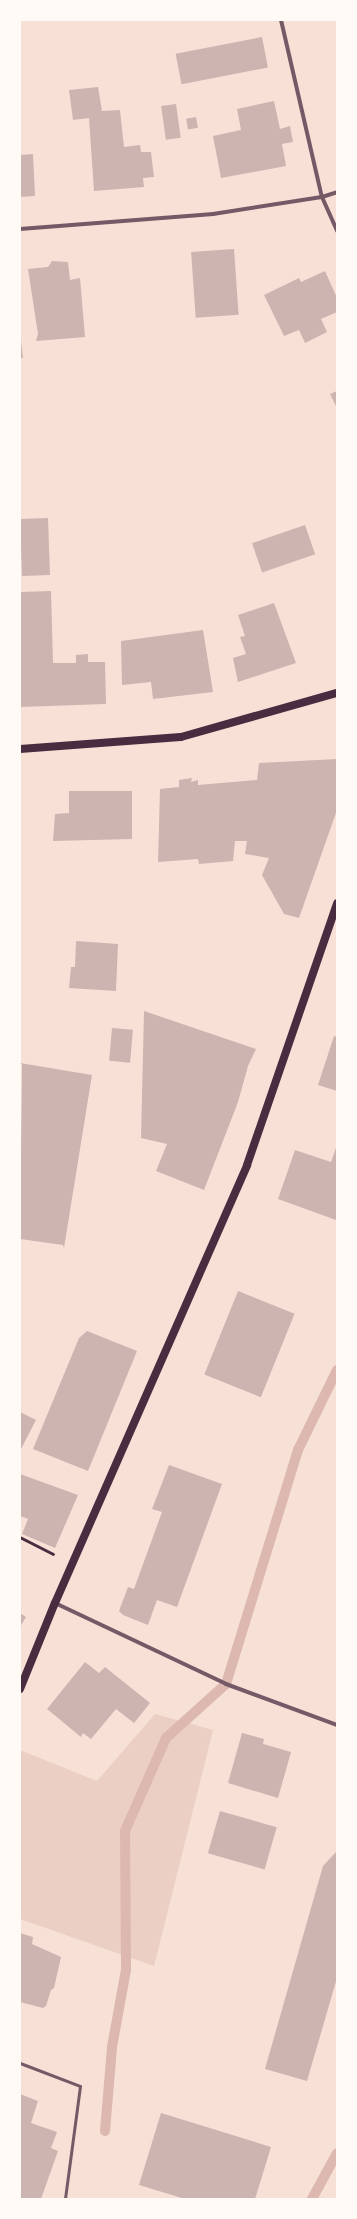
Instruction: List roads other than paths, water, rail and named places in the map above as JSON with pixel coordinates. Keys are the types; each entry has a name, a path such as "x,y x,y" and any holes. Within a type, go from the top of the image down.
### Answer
{"main road":[{"path":"20,749 181,738 337,693"},
{"path":"20,1689 72,1563 247,1165 337,903"}],"street":[{"path":"281,20 322,198 337,231"},
{"path":"20,229 213,214 322,198 337,192"},
{"path":"55,1603 226,1684 337,1725"}],"lane":[{"path":"20,2063 80,2086 65,2199"}],"waterway":[{"path":"105,2131 112,2047 126,1970 125,1831 166,1738 226,1684 298,1450 337,1370"},
{"path":"312,2199 337,2153"}]}
